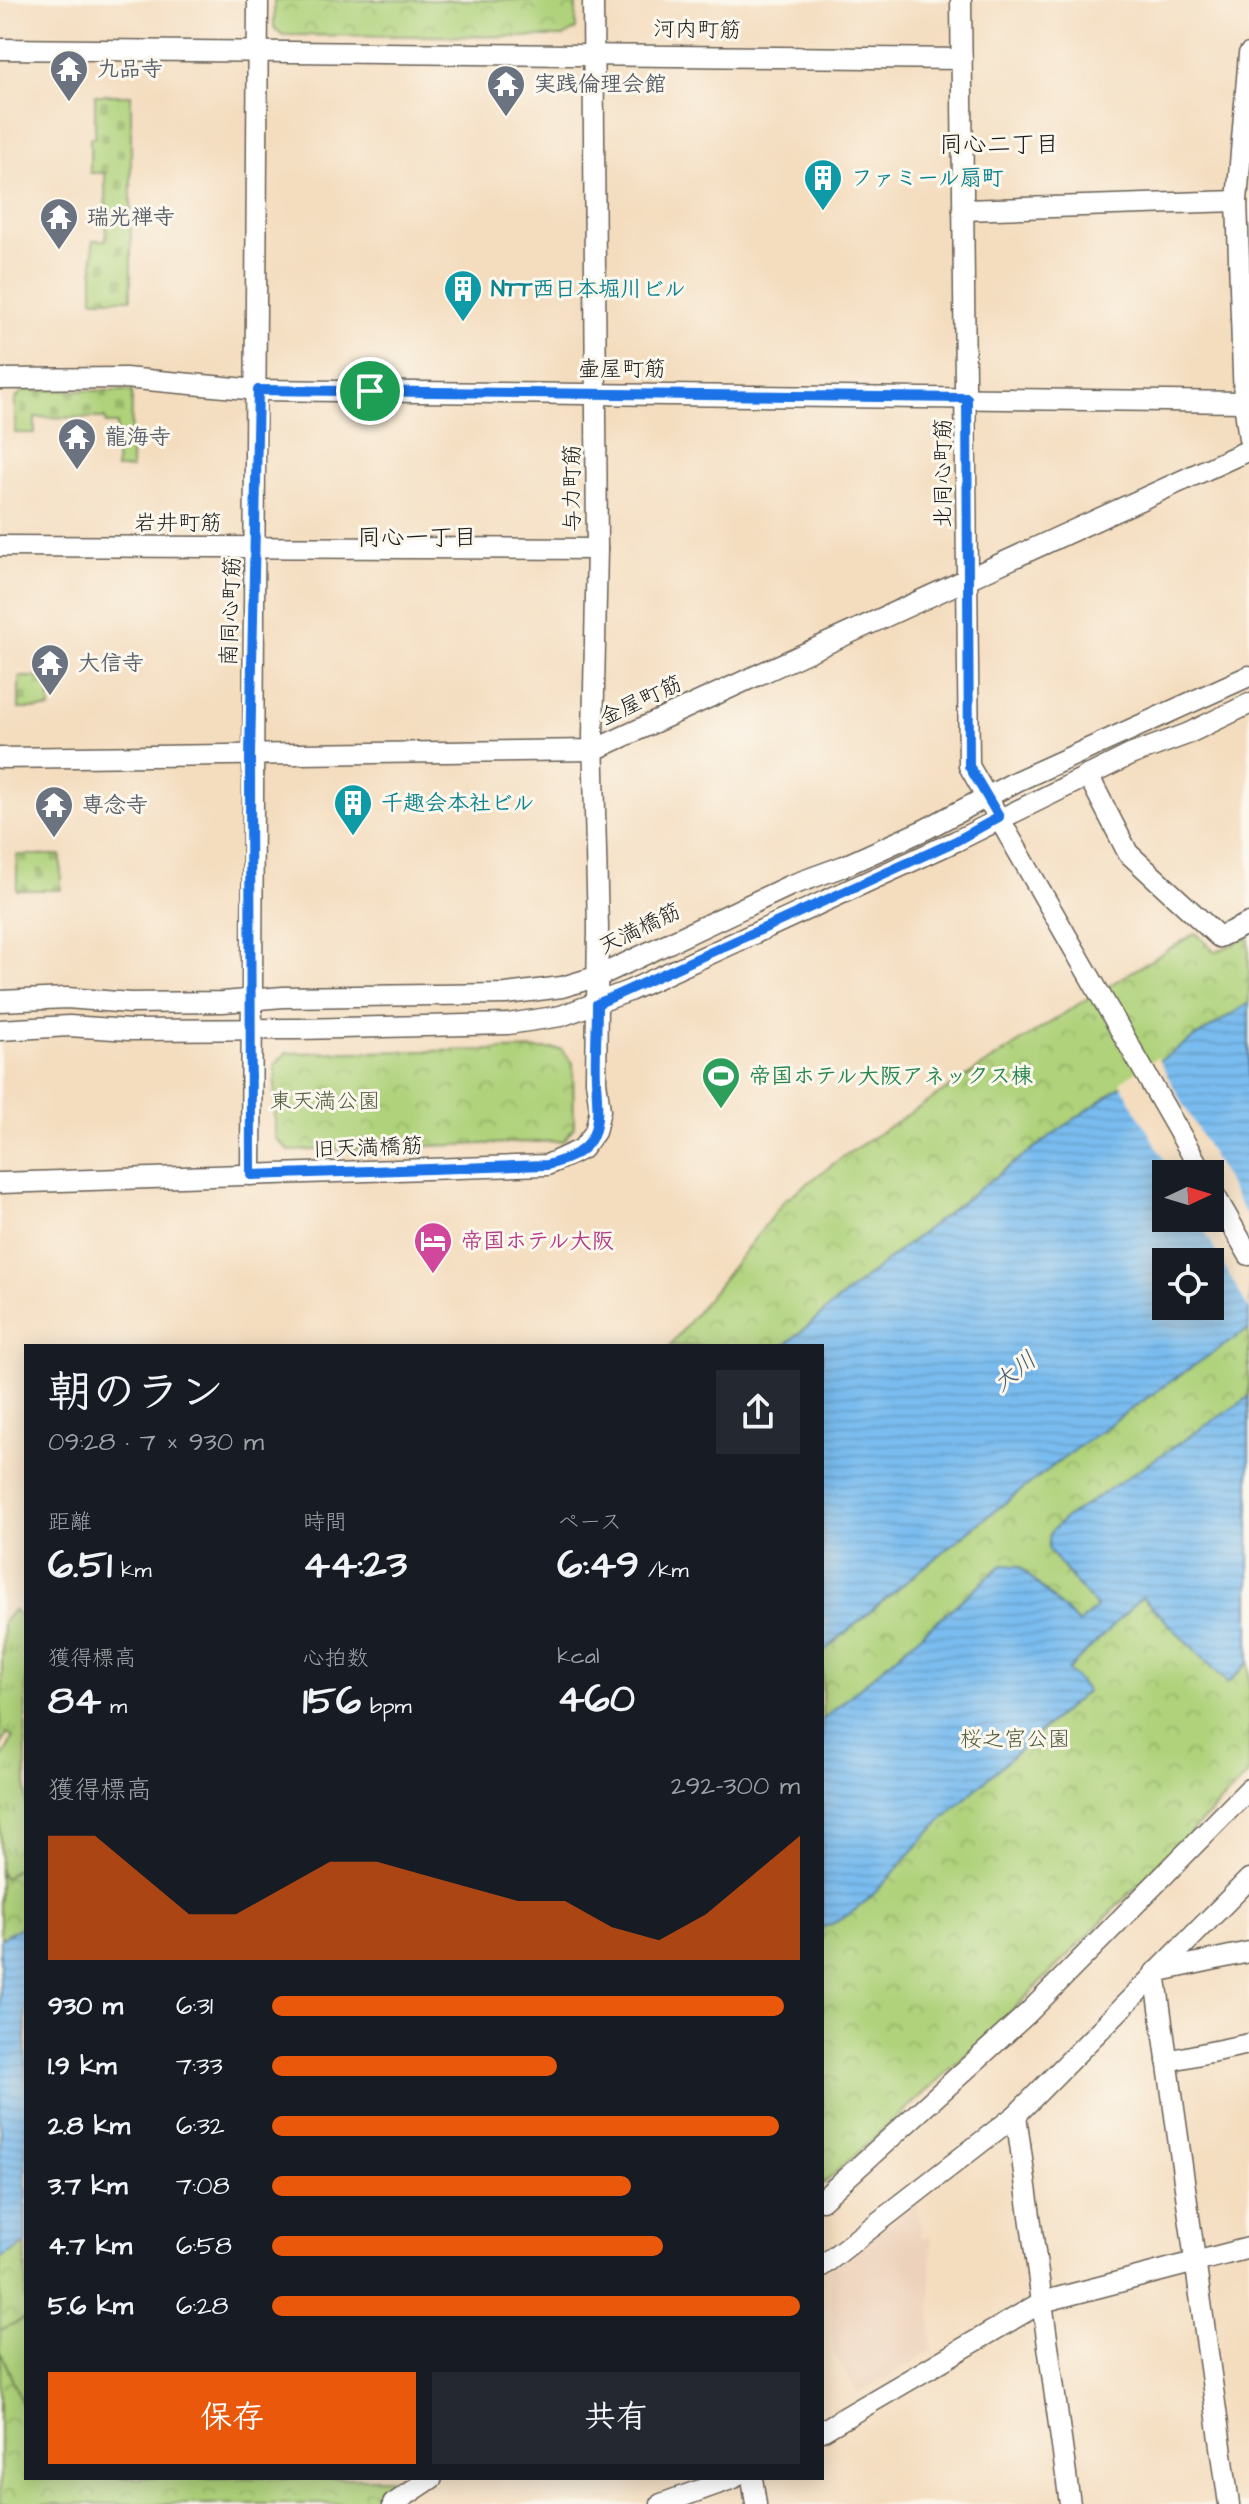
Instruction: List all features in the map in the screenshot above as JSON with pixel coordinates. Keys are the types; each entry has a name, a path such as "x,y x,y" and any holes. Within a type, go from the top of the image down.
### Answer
{"street":[{"name":"南同心町筋","path":"251,1175 250,756 257,547 258,0"},
{"name":"与力町筋","path":"593,0 597,549 594,750 599,976"},
{"name":"北同心町筋","path":"961,0 969,766 1195,1160"},
{"name":"河内町筋","path":"0,49 962,59"},
{"path":"1249,54 1237,201 1244,402 1249,437"},
{"path":"963,210 1237,201"},
{"name":"壷屋町筋","path":"0,379 125,378 258,390 1244,402"},
{"name":"金屋町筋","path":"0,758 594,750 1249,450"},
{"name":"岩井町筋","path":"0,546 597,549"},
{"name":"天満橋筋","path":"0,1001 506,994 562,987 599,976 789,886 844,866 926,829 986,797 1249,676"},
{"path":"0,1030 69,1026 129,1030 508,1024 561,1016 597,1004 956,841 1088,775 1249,704"},
{"path":"1088,775 1128,853 1139,864 1219,937 1249,923"},
{"name":"旧天満橋筋","path":"0,1183 547,1165 570,1158 588,1142 599,1124 599,976"},
{"path":"1224,1211 1249,1255"},
{"path":"824,2198 1028,2013 1249,1789"},
{"path":"824,2264 1016,2115 1249,1879"},
{"path":"1155,1972 1249,1952"},
{"path":"1155,1972 1229,2504"},
{"path":"1167,2061 1249,2044"},
{"path":"1016,2115 1070,2504"},
{"path":"824,2430 1042,2302 1249,2248"},
{"path":"393,2504 429,2480"},
{"path":"661,2504 728,2480"},
{"path":"752,2480 756,2504"}],"shaded area":[{"path":"917,2202 922,2237 931,2237 931,2351 858,2394 833,2353 830,2270"}],"green space":[{"path":"274,0 576,0 576,29 563,37 283,35 274,28"},
{"path":"95,95 131,95 131,299 93,299 93,240 106,240 105,173 90,173 90,137 95,137"},
{"path":"23,390 132,391 131,469 116,469 117,424 106,424 105,418 35,417 35,433 15,433 15,400"},
{"path":"19,677 50,677 50,709 19,709"},
{"path":"17,855 61,855 61,890 17,890"},
{"path":"1196,933 1215,952 1249,937 1249,1003 1128,1082 1010,1166 952,1209 786,1344 672,1344 785,1200 844,1156 1085,1000"},
{"name":"東天満公園","path":"561,1049 573,1063 574,1127 563,1141 289,1151 275,1137 275,1065 286,1053"},
{"name":"桜之宮公園","path":"1249,1329 1249,1774 984,2039 824,2183 824,1651 925,1566 1083,1443"},
{"path":"13,1610 24,1618 24,1863 5,1878 0,1873 0,1763 13,1737 7,1733 0,1748 3,1622"},
{"path":"24,1863 24,1925 0,1939 0,1873 5,1878"},
{"path":"24,2245 24,2480 410,2480 374,2504 0,2504 0,2259"},
{"path":"24,2319 24,2408 0,2350 0,2330"}],"water":[{"name":"大川","path":"1249,1003 1249,1329 1083,1443 925,1566 824,1651 824,1344 786,1344 952,1209 1069,1123"},
{"path":"1249,1397 1249,1662 1228,1683 1142,1597 1068,1670 1087,1691 931,1831 869,1899 824,1927 824,1718 1002,1565 1019,1566 1079,1624 1096,1607 1048,1549 1050,1533 1064,1519"},
{"path":"24,1925 24,2245 0,2259 0,1939"}],"pier":[{"path":"1157,1057 1215,1160 1164,1160 1120,1082"},
{"path":"1224,1176 1249,1221 1249,1310 1224,1266 1224,1248 1214,1248 1205,1232 1224,1232"}],"place":[{"name":"九品寺","path":"69,103"},
{"name":"実践倫理会館","path":"506,118"},
{"name":"ファミール扇町","path":"823,212"},
{"name":"瑞光禅寺","path":"59,251"},
{"name":"NTT西日本堀川ビル","path":"463,323"},
{"name":"龍海寺","path":"77,471"},
{"name":"大信寺","path":"50,697"},
{"name":"千趣会本社ビル","path":"353,837"},
{"name":"専念寺","path":"54,839"},
{"name":"帝国ホテル大阪アネックス棟","path":"721,1110"},
{"name":"帝国ホテル大阪","path":"433,1275"}],"district":[{"name":"同心二丁目","path":"999,145"},
{"name":"同心一丁目","path":"417,538"}],"route":[{"path":"258,390 370,391 967,398 969,766 999,817 956,841 597,1004 599,1124 582,1149 560,1162 431,1170 251,1175 253,977 250,756 257,547 258,390"}]}
